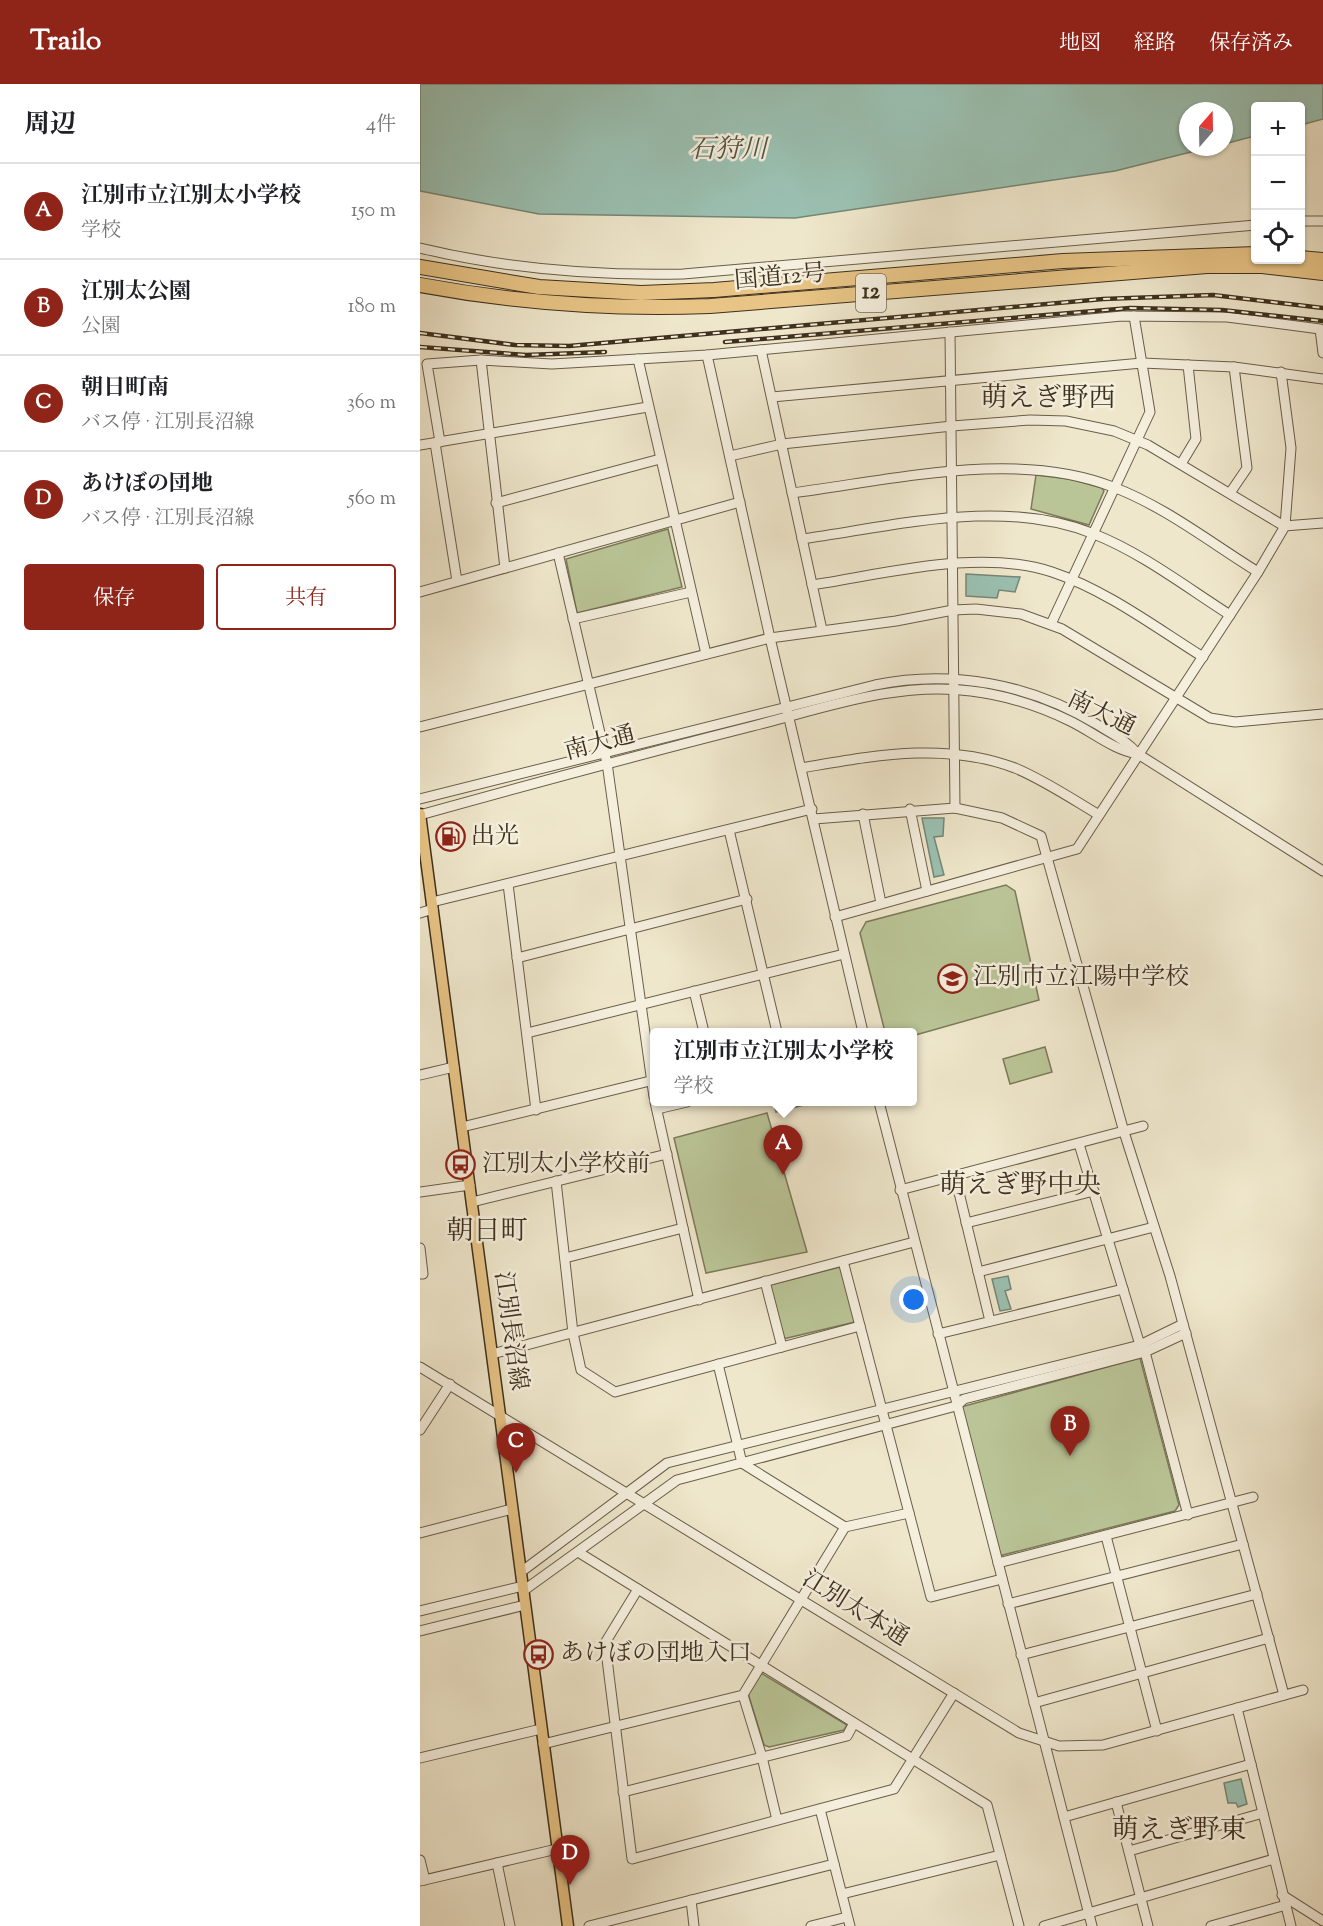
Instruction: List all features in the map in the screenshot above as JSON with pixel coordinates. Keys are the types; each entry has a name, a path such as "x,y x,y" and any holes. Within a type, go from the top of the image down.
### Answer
{"highway":[{"name":"国道12号","path":"420,267 539,287 641,293 714,290 1063,261 1251,252"},
{"path":"1305,258 1323,260"},
{"name":"国道12号","path":"420,285 544,304 642,309 710,306 1207,266 1262,266 1323,273"}],"main road":[{"name":"江別長沼線","path":"420,814 568,1926"}],"street":[{"path":"1305,221 1323,221"},
{"path":"420,248 464,259 558,271 629,275 683,274 1251,225"},
{"path":"1051,624 1150,412 1134,316"},
{"path":"458,581 427,364 481,360 552,364 707,355 1134,316 1227,317 1320,329 1323,353"},
{"path":"950,332 955,808"},
{"path":"761,350 822,630"},
{"path":"707,355 770,638 862,1028"},
{"path":"638,359 706,654"},
{"path":"481,360 505,568"},
{"path":"771,397 1142,363 1234,367 1323,379"},
{"path":"1181,464 1196,439 1188,365"},
{"path":"1230,493 1247,468 1234,367"},
{"path":"835,917 1077,849 1258,572 1285,526 1291,448 1281,372"},
{"path":"420,445 648,408"},
{"path":"730,456 782,444 952,426 1054,420 1094,426 1136,440 1285,526 1323,523"},
{"path":"496,503 660,459"},
{"path":"792,493 952,472 1042,470 1072,474 1114,487 1143,500 1258,572"},
{"path":"420,591 740,502"},
{"path":"802,538 952,518 1037,518 1092,533 1129,551 1230,615"},
{"path":"462,1127 650,1081 607,763 558,553"},
{"path":"812,585 953,564 1016,564 1041,568 1071,579 1103,595 1203,657"},
{"path":"573,619 692,592"},
{"path":"420,727 770,638 953,610 1005,611 1051,624 1202,715 1227,722 1323,714"},
{"name":"南大通","path":"420,814 888,682 953,679 1002,686 1052,701 1128,743 1138,754"},
{"name":"南大通","path":"420,799 605,753 788,712 892,692 953,690 1001,696 1039,708 1071,722 1122,752 1138,754"},
{"path":"801,768 893,754 954,754 988,760 1022,771 1099,816"},
{"path":"1138,754 1323,871"},
{"path":"420,913 433,906 508,884 729,830 813,814 863,814 910,809 955,808 995,816 1041,836 1124,1132 1184,1328 1284,1695"},
{"path":"910,809 927,891"},
{"path":"863,814 881,903"},
{"path":"729,830 776,1028"},
{"path":"508,884 536,1110"},
{"path":"517,957 747,899"},
{"path":"527,1033 844,954"},
{"path":"694,991 703,1028"},
{"path":"420,1075 454,1067"},
{"path":"656,1106 699,1300"},
{"path":"880,1106 900,1190 1092,1926"},
{"path":"900,1190 1143,1126"},
{"path":"1079,1144 1142,1348 1188,1515"},
{"path":"472,1202 667,1154"},
{"path":"955,1176 990,1321"},
{"path":"556,1181 573,1333 581,1370 615,1392 860,1326"},
{"path":"420,1192 470,1185"},
{"path":"966,1223 1094,1191"},
{"path":"978,1272 1154,1227"},
{"path":"565,1258 683,1228"},
{"path":"492,1354 914,1242"},
{"path":"420,1248 423,1274 420,1274"},
{"path":"843,1261 932,1597 1002,1579"},
{"path":"765,1281 782,1347"},
{"path":"938,1334 1123,1288"},
{"path":"420,1611 523,1588 578,1552 677,1480 957,1406 964,1399 1142,1348 1184,1328"},
{"path":"521,1572 667,1463 953,1390 960,1391 1142,1348"},
{"path":"718,1364 742,1463 845,1527 909,1513"},
{"name":"江別太本通","path":"420,1367 500,1413 1019,1733 1045,1743 1059,1746 1103,1745 1303,1690"},
{"path":"420,1430 450,1384"},
{"path":"998,1563 1253,1497"},
{"path":"420,1533 512,1509"},
{"path":"543,1744 743,1695 845,1527"},
{"path":"1106,1536 1157,1731"},
{"path":"1008,1604 1243,1544"},
{"path":"578,1552 987,1805 1019,1926"},
{"path":"638,1589 605,1644 632,1859 894,1789 954,1693"},
{"path":"1022,1655 1257,1594"},
{"path":"420,1631 525,1605"},
{"path":"1034,1703 1269,1638"},
{"path":"743,1695 762,1757 777,1820"},
{"path":"1237,1708 1291,1926"},
{"path":"623,1792 847,1736 854,1723"},
{"path":"420,1758 542,1729"},
{"path":"1064,1817 1251,1764"},
{"path":"1116,1802 1148,1926"},
{"path":"811,1926 849,1921 820,1809"},
{"path":"1129,1851 1263,1813"},
{"path":"420,1860 422,1880 557,1849"},
{"path":"842,1894 1000,1855"},
{"path":"1044,1926 1274,1859"},
{"path":"497,1863 510,1926"},
{"path":"589,1926 834,1864"},
{"path":"1282,1895 1323,1921"},
{"path":"691,1900 694,1926"},
{"path":"1211,1926 1286,1905"},
{"path":"633,1915 635,1926"}],"shaded area":[{"path":"1036,475 1070,479 1102,488 1104,491 1089,525 1031,509"},
{"path":"668,529 682,587 577,613 566,559"},
{"path":"1006,885 1015,891 1039,1000 917,1035 917,1028 884,1028 860,933 866,922"},
{"path":"1045,1047 1052,1072 1010,1084 1003,1059"},
{"path":"767,1113 807,1252 706,1273 674,1138"},
{"path":"840,1267 855,1322 783,1339 770,1285"},
{"path":"1140,1358 1179,1505 1175,1511 999,1556 961,1407"},
{"path":"761,1673 847,1725 844,1730 769,1747 764,1745 748,1693"}],"water":[{"name":"石狩川","path":"420,84 1323,84 1323,119 1305,124 1305,102 1251,102 1251,137 1233,142 1233,102 1179,102 1179,155 1115,171 795,218 539,214 420,191"},
{"path":"966,574 1020,577 1015,592 999,590 997,598 966,596"},
{"path":"922,818 944,818 943,836 934,837 944,875 934,877"},
{"path":"774,1106 800,1106 776,1112"},
{"path":"1008,1276 1011,1289 1005,1291 1011,1309 1000,1311 992,1279"},
{"path":"1241,1779 1247,1804 1238,1807 1236,1803 1228,1803 1224,1783"}],"railway":[{"path":"420,333 515,345 569,346 1103,299 1213,295 1323,308"},
{"path":"725,342 1130,308 1222,310 1323,321"},
{"path":"420,347 526,355 605,352"}],"place":[{"name":"出光","path":"450,837"},
{"name":"江別市立江陽中学校","path":"952,978"},
{"name":"江別太小学校前","path":"461,1165"},
{"name":"江別市立江別太小学校","path":"783,1175"},
{"name":"江別太公園","path":"1070,1456"},
{"name":"朝日町南","path":"516,1473"},
{"name":"あけぼの団地入口","path":"539,1654"},
{"name":"あけぼの団地","path":"570,1885"}],"district":[{"name":"萌えぎ野西","path":"1048,399"},
{"name":"萌えぎ野中央","path":"1020,1186"},
{"name":"朝日町","path":"487,1232"},
{"name":"萌えぎ野東","path":"1179,1831"}]}
